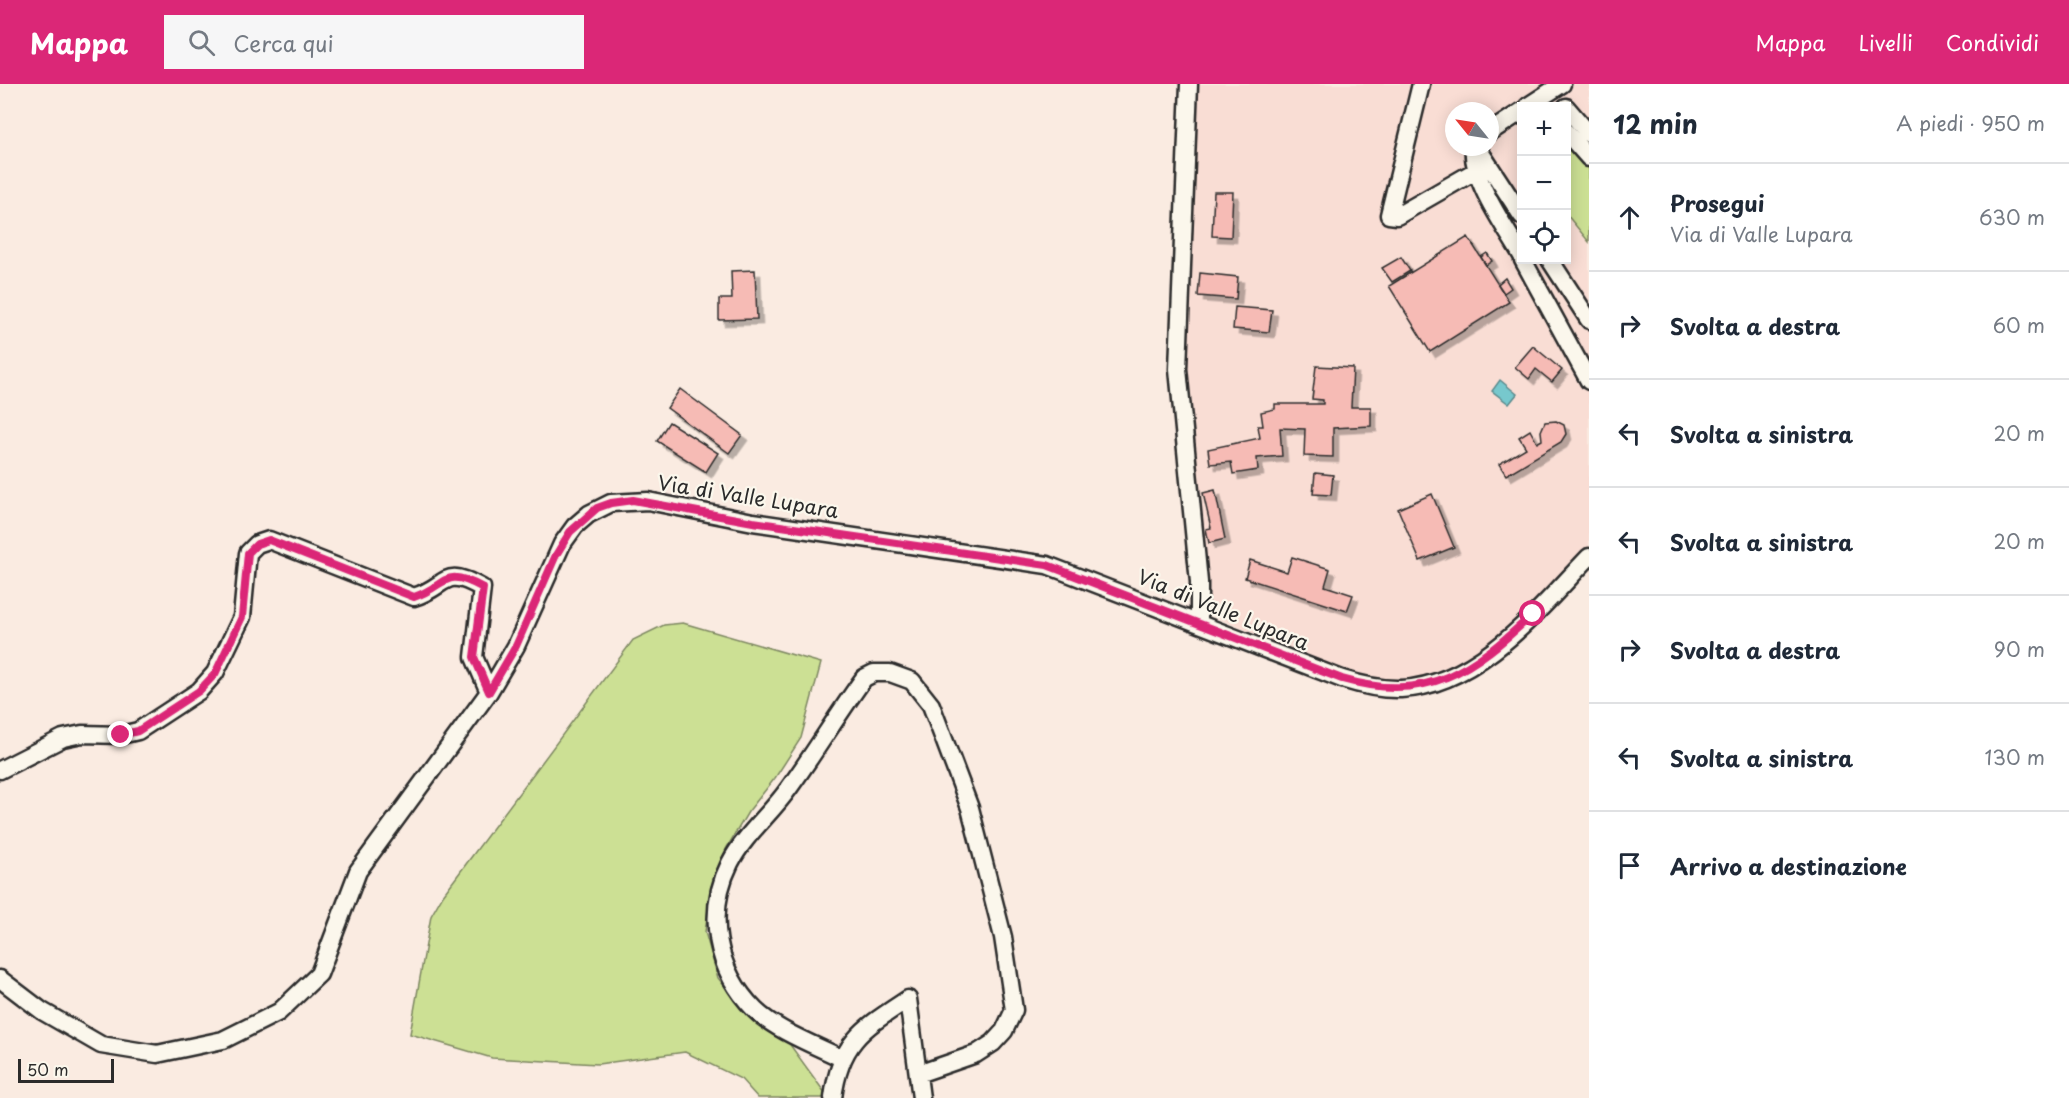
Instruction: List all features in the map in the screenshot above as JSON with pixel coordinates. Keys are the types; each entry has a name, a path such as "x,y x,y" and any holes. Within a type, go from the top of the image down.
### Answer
{"street":[{"path":"1189,84 1178,369 1199,582 1199,623"},
{"path":"1421,84 1389,215 1397,216 1477,170"},
{"path":"1537,102 1559,86 1564,102"},
{"path":"1571,113 1589,134"},
{"path":"1499,126 1517,115"},
{"path":"1571,138 1589,158"},
{"path":"1473,156 1472,160 1517,248"},
{"path":"1481,156 1517,210"},
{"path":"1525,264 1589,381"},
{"path":"1553,264 1589,320"},
{"name":"Via di Valle Lupara","path":"0,979 42,1011 101,1046 157,1054 224,1040 279,1012 319,974 358,872 489,692 516,646 556,555 570,532 597,508 626,501 648,501 753,522 1041,564 1073,573 1342,679 1378,688 1406,688 1442,679 1473,664 1533,614 1589,557"},
{"path":"0,770 63,738 82,734 121,735 138,731 199,691 215,674 242,617 248,553 257,544 269,540 414,597 448,576 466,578 483,588 474,657 489,692"},
{"path":"843,1059 756,1011 734,984 723,962 716,931 717,897 731,863 750,834 788,790 864,678 874,673 890,673 912,681 931,705 970,808 1003,937 1014,1010 1004,1031 976,1054 918,1074"},
{"path":"833,1098 843,1059 854,1038 869,1024 908,999 921,1098"}],"shaded area":[{"path":"1197,84 1589,84 1589,547 1546,594 1496,640 1460,663 1420,681 1406,683 1356,675 1222,620 1207,604 1191,467 1187,368"}],"green space":[{"path":"1571,143 1589,164 1589,242 1571,220"},
{"path":"683,623 821,663 801,738 775,778 748,812 726,849 711,887 705,932 718,978 740,1006 783,1035 825,1093 825,1098 758,1098 741,1079 685,1052 598,1064 492,1058 410,1034 431,916 443,895 633,640 664,625"}],"water":[{"path":"1500,380 1517,394 1509,404 1492,391"}],"building":[{"path":"1214,192 1233,192 1231,237 1212,236"},
{"path":"1468,237 1509,302 1430,352 1389,286"},
{"path":"1487,253 1492,261 1486,265 1481,257"},
{"path":"1401,257 1410,271 1392,282 1382,268"},
{"path":"755,270 757,319 719,320 719,299 732,299 731,271"},
{"path":"1200,273 1238,277 1236,299 1198,296"},
{"path":"1505,278 1511,288 1504,293 1498,284"},
{"path":"1235,307 1272,310 1269,332 1233,329"},
{"path":"1533,346 1562,370 1552,382 1536,369 1529,379 1515,367"},
{"path":"1316,366 1353,368 1351,407 1371,407 1371,426 1333,428 1333,457 1304,456 1305,429 1280,428 1282,456 1257,458 1258,470 1233,474 1231,462 1210,464 1208,449 1260,438 1258,426 1263,426 1261,412 1275,409 1275,404 1323,404 1323,400 1312,399"},
{"path":"680,389 742,435 729,453 667,408"},
{"path":"1556,421 1564,425 1566,434 1561,442 1506,475 1499,464 1526,448 1519,437 1530,430 1537,443 1542,440 1541,431 1545,422"},
{"path":"669,422 718,453 706,472 657,441"},
{"path":"1315,473 1333,475 1331,495 1313,494"},
{"path":"1215,490 1225,539 1209,543 1206,529 1211,528 1203,493"},
{"path":"1432,494 1454,547 1420,561 1398,509"},
{"path":"1292,557 1330,569 1325,586 1353,595 1347,611 1245,578 1250,560 1287,572"}],"route":[{"path":"121,735 138,731 199,691 215,674 242,617 248,553 257,544 269,540 414,597 448,576 466,578 483,588 474,643 474,657 489,692 516,646 556,555 570,532 597,508 611,503 633,500 657,502 753,522 864,536 1047,565 1073,573 1342,679 1378,688 1413,687 1459,672 1487,654 1533,614"}]}
